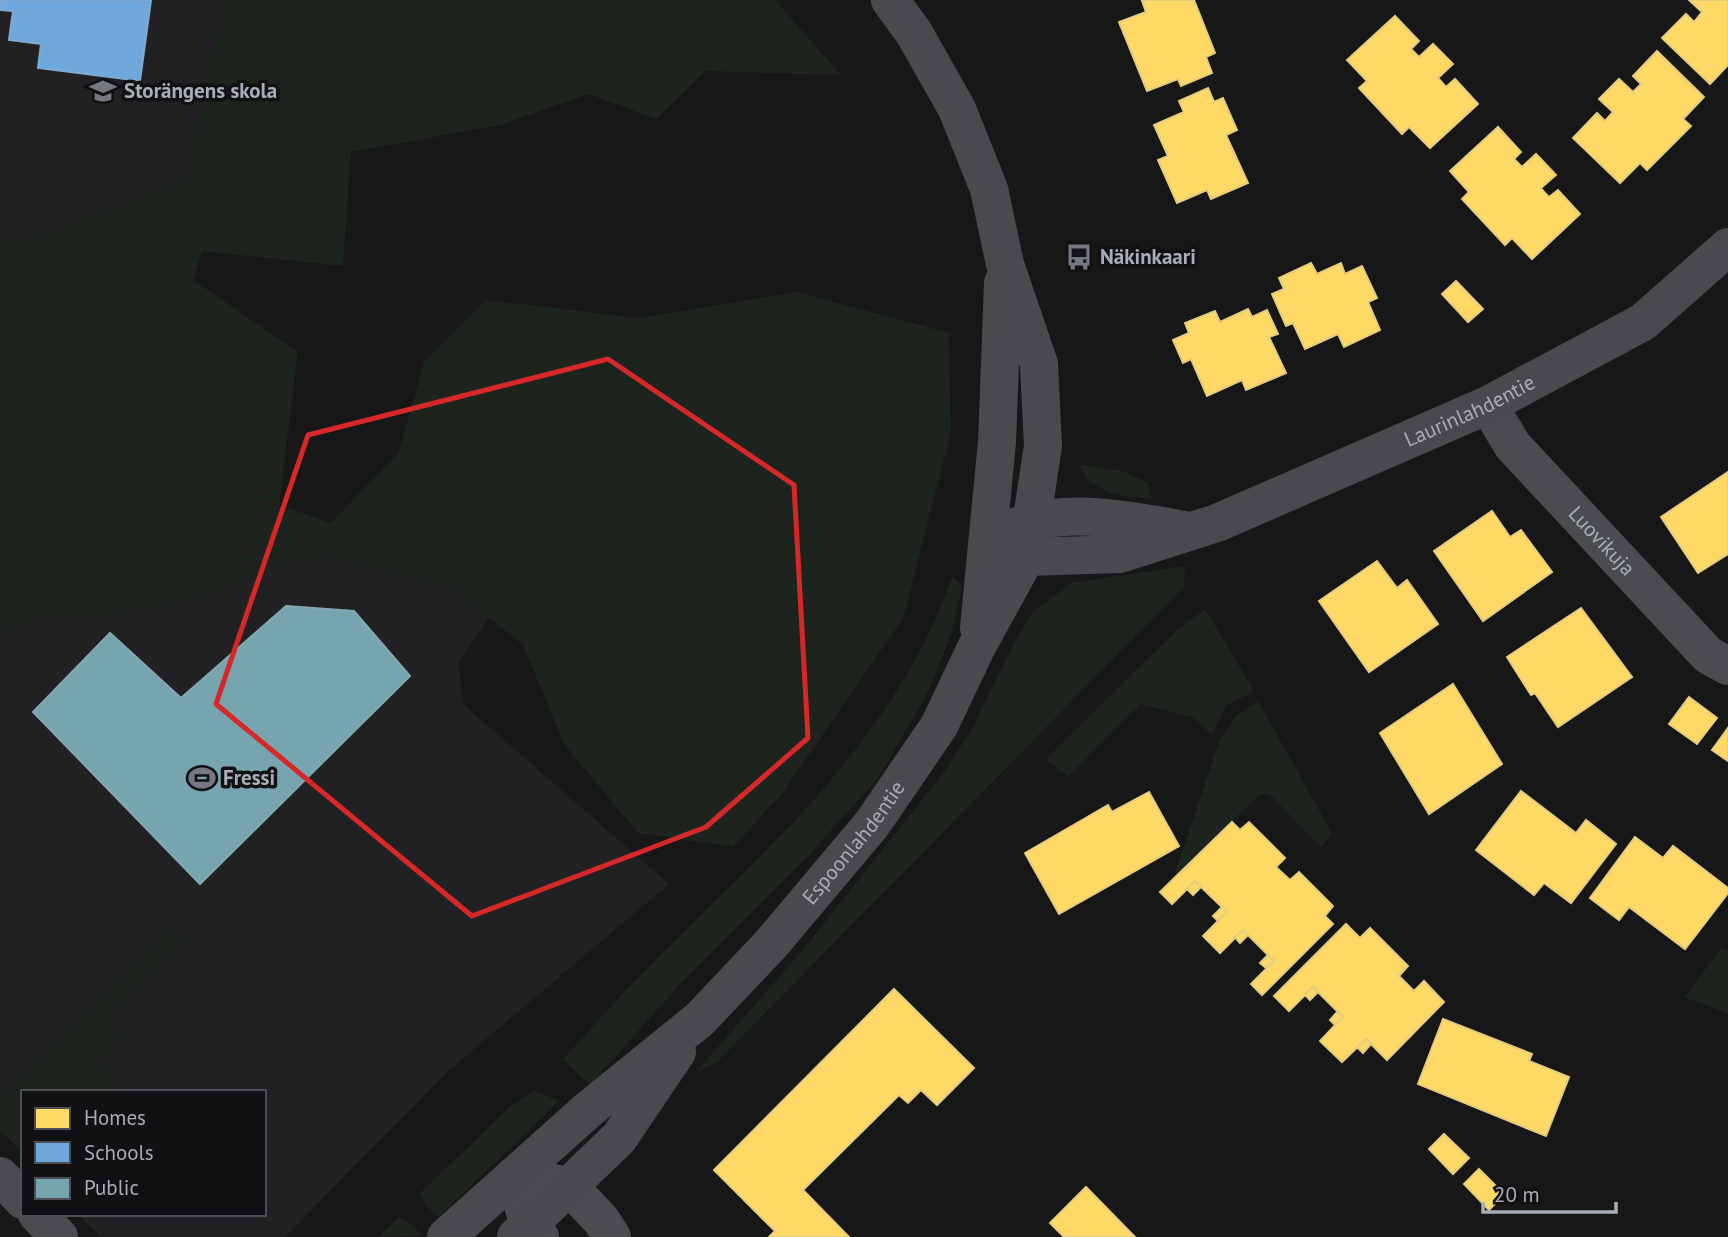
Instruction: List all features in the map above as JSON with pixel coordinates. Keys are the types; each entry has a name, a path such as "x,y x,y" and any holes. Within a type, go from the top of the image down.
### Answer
{"street":[{"name":"Espoonlahdentie","path":"446,1237 589,1109 700,1018 771,944 872,824 939,726 976,648 1026,557 1043,446 1039,364 1005,264 989,189 957,109 914,33 890,0"},
{"name":"Laurinlahdentie","path":"990,538 1026,557 1120,554 1217,523 1488,405 1643,322 1728,247"},
{"name":"Espoonlahdentie","path":"976,648 990,538 1005,264"},
{"name":"Luovikuja","path":"1488,405 1513,446 1708,655 1728,666"},
{"name":"Laurinlahdentie","path":"990,538 1032,519 1117,518 1186,531"},
{"name":"Espoonlahdentie","path":"528,1233 569,1186 618,1138 700,1018"},
{"path":"0,1176 21,1198"},
{"path":"528,1233 514,1176 569,1186 601,1220 612,1237"},
{"path":"39,1216 59,1237"}],"highlighted area":[{"path":"608,359 794,485 808,738 706,827 472,916 216,704 308,435"}],"shaded area":[{"name":"Storängens skola","path":"0,0 224,0 187,181 15,244 0,231"},
{"path":"224,0 775,0 841,75 705,71 656,119 589,94 500,125 351,152 343,266 202,251 193,280 298,352 279,505 331,523 399,452 424,362 486,300 638,318 797,292 949,333 951,431 904,617 781,795 733,847 638,833 564,744 523,645 451,587 330,556 267,566 211,594 105,617 43,615 0,632 0,231 15,244 186,181"},
{"path":"1080,466 1126,472 1148,483 1152,498 1131,497 1101,488 1092,483"},
{"path":"330,556 451,587 489,618 458,663 464,705 669,884 447,1072 285,1237 101,1237 79,1216 266,1216 266,1090 21,1090 21,1150 0,1130 0,632 43,615 105,617 211,594 267,566"},
{"path":"1185,566 1184,587 717,1062 697,1071 803,950 944,772 972,729 1015,641 1034,611 1071,583"},
{"path":"952,576 962,586 952,632 929,690 878,778 808,856 682,982 590,1085 563,1059 645,970 744,873 828,784 866,736 900,686 929,633"},
{"path":"1205,609 1254,691 1226,706 1212,735 1192,717 1141,704 1068,777 1046,759 1177,630"},
{"path":"1258,701 1332,833 1321,847 1269,794 1260,794 1173,879 1219,742 1235,717"},
{"path":"171,925 186,940 107,1021 123,1037 99,1062 117,1080 107,1090 21,1090 21,1150 0,1130 0,1099"},
{"path":"1721,948 1728,951 1728,1014 1685,997"},
{"path":"535,1091 559,1101 438,1217 425,1204 421,1192 512,1105"},
{"path":"400,1216 424,1236 378,1237"}],"building: Homes":[{"path":"1194,0 1215,53 1206,57 1212,73 1181,86 1178,79 1147,91 1119,22 1146,12 1142,1"},
{"path":"1689,0 1728,0 1728,65 1710,84 1662,38 1686,14 1694,22 1702,12"},
{"path":"1395,16 1419,41 1411,49 1419,57 1433,44 1453,64 1438,78 1446,87 1455,79 1478,104 1430,148 1409,127 1402,134 1359,88 1367,81 1347,60"},
{"path":"1657,51 1704,97 1683,119 1691,126 1647,170 1640,163 1620,183 1573,138 1597,113 1605,121 1613,112 1599,99 1619,79 1633,92 1641,84 1633,76"},
{"path":"1208,88 1214,102 1223,98 1237,130 1226,135 1248,183 1211,199 1207,190 1177,203 1158,160 1168,156 1154,125 1184,112 1179,101"},
{"path":"1498,127 1521,152 1514,159 1522,167 1536,154 1556,175 1541,188 1545,193 1549,197 1558,190 1580,214 1532,259 1512,238 1505,245 1462,199 1469,192 1450,171"},
{"path":"1311,263 1317,274 1341,263 1345,274 1362,266 1377,298 1368,302 1380,330 1344,347 1338,334 1305,349 1293,323 1286,326 1272,294 1284,289 1279,278"},
{"path":"1456,281 1483,309 1468,322 1442,294"},
{"path":"1248,309 1252,317 1267,310 1278,334 1269,337 1286,373 1246,390 1242,380 1207,396 1191,359 1183,363 1173,340 1189,333 1185,323 1215,311 1220,322"},
{"path":"1728,472 1728,554 1698,573 1661,517"},
{"path":"1492,511 1510,537 1521,530 1552,572 1483,621 1434,551"},
{"path":"1377,561 1397,588 1407,580 1438,624 1369,672 1319,601"},
{"path":"1581,608 1632,677 1558,727 1535,693 1531,695 1507,657"},
{"path":"1453,684 1502,764 1429,814 1380,733"},
{"path":"1689,697 1717,718 1697,744 1669,724"},
{"path":"1728,728 1728,761 1712,750"},
{"path":"1521,791 1576,833 1586,820 1616,844 1571,903 1544,883 1534,895 1476,850"},
{"path":"1149,792 1179,846 1059,914 1025,853 1108,805 1112,812"},
{"path":"1232,822 1240,830 1249,822 1285,858 1276,867 1290,880 1299,872 1333,906 1325,916 1333,924 1262,995 1251,984 1274,961 1243,930 1220,953 1203,936 1227,912 1195,881 1172,904 1160,892"},
{"path":"1635,837 1663,858 1673,846 1728,888 1728,893 1685,949 1629,907 1619,920 1590,898"},
{"path":"1195,881 1201,887 1193,895 1187,889"},
{"path":"1222,907 1227,912 1218,921 1213,916"},
{"path":"1346,924 1360,938 1370,928 1408,966 1399,976 1414,991 1424,981 1444,1002 1387,1060 1366,1039 1342,1062 1320,1041 1343,1017 1313,987 1289,1011 1274,996"},
{"path":"1243,930 1248,935 1240,943 1235,937"},
{"path":"1268,955 1274,961 1266,968 1260,963"},
{"path":"1313,987 1318,992 1310,1000 1305,995"},
{"path":"894,989 974,1068 937,1105 921,1090 908,1103 899,1095 803,1190 849,1237 769,1237 775,1231 714,1170"},
{"path":"1338,1011 1343,1017 1335,1025 1330,1020"},
{"path":"1443,1019 1532,1054 1529,1061 1569,1077 1546,1136 1418,1084"},
{"path":"1366,1039 1371,1044 1363,1053 1357,1047"},
{"path":"1444,1134 1469,1158 1453,1174 1429,1149"},
{"path":"1479,1169 1504,1194 1489,1210 1464,1184"},
{"path":"1086,1187 1135,1237 1064,1237 1050,1223"}],"building: Schools":[{"path":"0,0 151,0 140,81 38,68 41,44 9,40 13,11 0,10"}],"building: Public":[{"name":"Fressi","path":"286,606 354,611 410,676 200,884 33,712 110,633 181,698"}],"place":[{"name":"Storängens skola","path":"103,91"},
{"name":"Näkinkaari","path":"1079,257"},
{"name":"Fressi","path":"202,778"}]}
